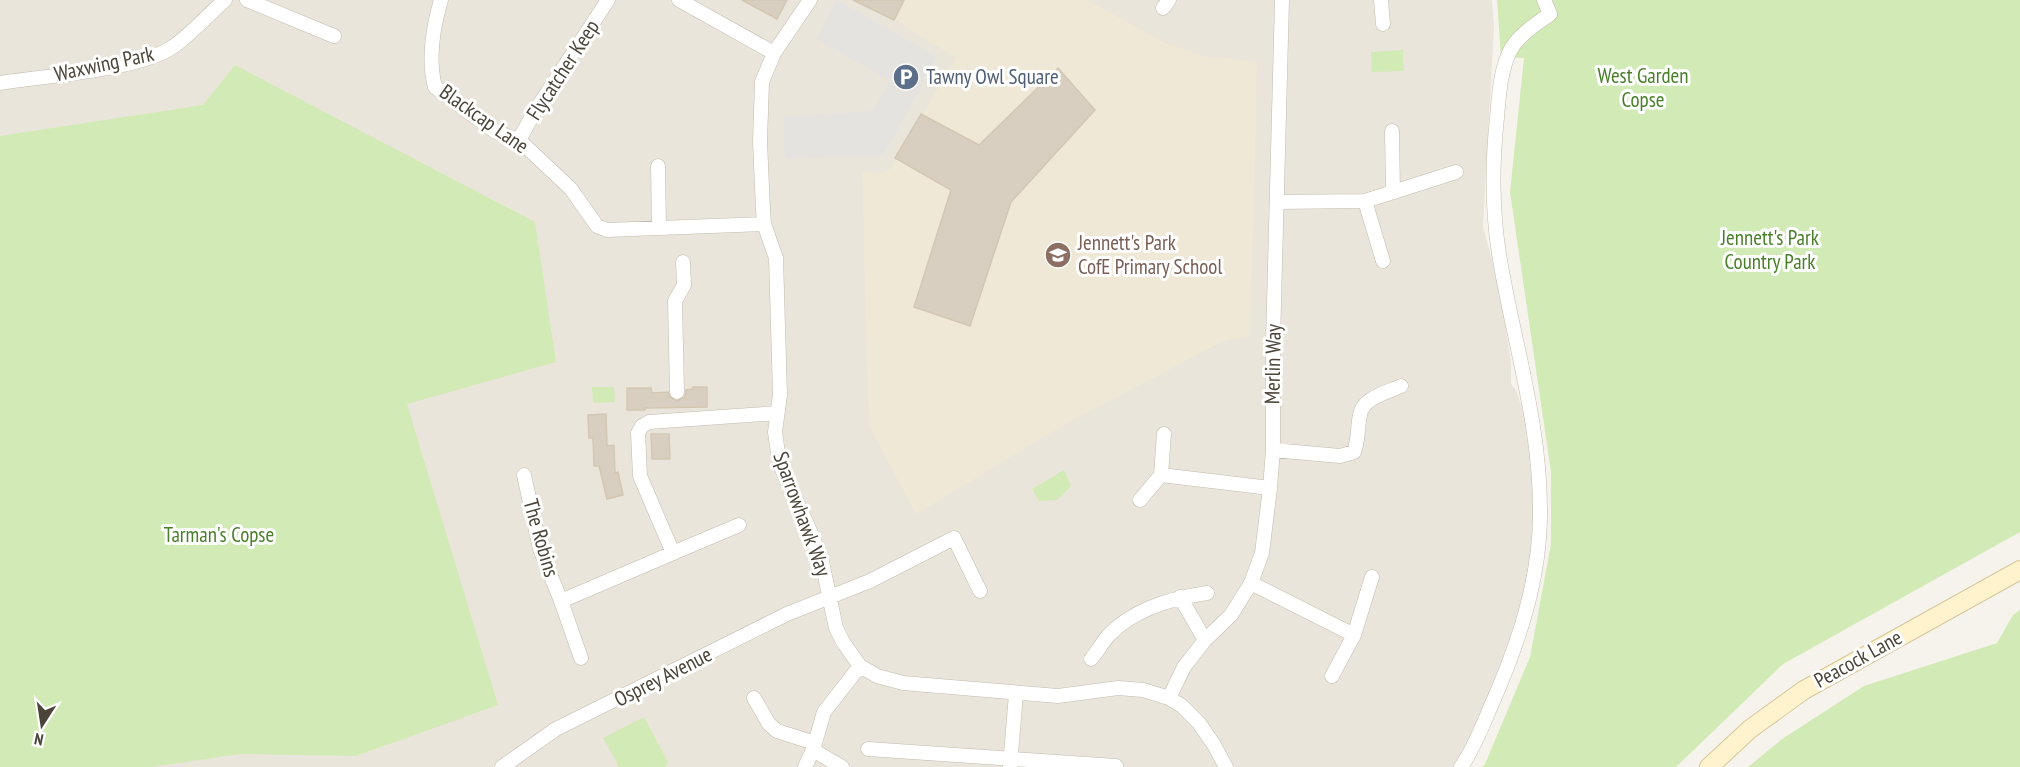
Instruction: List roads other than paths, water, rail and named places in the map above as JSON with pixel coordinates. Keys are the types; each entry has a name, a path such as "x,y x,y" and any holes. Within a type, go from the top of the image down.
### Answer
{"street":[{"name":"Waxwing Park","path":"0,82 106,67 148,58 173,47 225,0"},
{"path":"247,0 334,36"},
{"name":"Blackcap Lane","path":"441,0 435,22 432,75 435,87 496,132 519,140 571,189 597,226 607,230 764,224"},
{"name":"Flycatcher Keep","path":"519,140 535,111 608,0"},
{"path":"678,0 774,53"},
{"name":"Sparrowhawk Way","path":"810,0 774,53 762,82 760,141 764,224 776,258 780,394 776,432 782,470 812,532 822,562 836,628 860,666"},
{"name":"Merlin Way","path":"1169,698 1184,667 1205,640 1231,615 1251,583 1262,553 1272,450 1282,0"},
{"path":"1382,0 1383,24"},
{"path":"1461,767 1477,739 1511,662 1521,633 1536,563 1540,475 1536,435 1499,254 1494,213 1495,140 1502,75 1511,50 1521,37 1550,14 1544,0"},
{"path":"1392,131 1393,192"},
{"path":"658,166 659,228"},
{"path":"1278,202 1365,201 1456,172"},
{"path":"1365,201 1383,261"},
{"path":"677,392 675,301 684,285 683,262"},
{"path":"1272,450 1340,456 1354,452 1359,438 1360,413 1364,404 1401,386"},
{"path":"673,553 640,476 638,433 642,426 677,414 777,413"},
{"path":"1140,500 1161,475 1164,434"},
{"name":"The Robins","path":"524,475 540,549 581,658"},
{"path":"1161,475 1270,488"},
{"name":"The Robins","path":"561,601 739,525"},
{"name":"Osprey Avenue","path":"502,767 556,729 787,615 870,581 954,538 980,591"},
{"name":"Peacock Lane","path":"1710,767 1750,729 1804,690 2020,570"},
{"path":"1332,676 1354,635 1371,577"},
{"path":"1251,583 1354,635"},
{"path":"1091,659 1108,636 1136,613 1180,597 1207,593"},
{"path":"1180,597 1205,640"},
{"path":"805,767 824,712 860,666 877,676 903,683 1017,694 1058,696 1118,688 1143,690 1169,698 1182,706 1199,723 1226,767"},
{"path":"1010,763 1017,694"},
{"path":"754,698 769,724 777,731 814,746 843,767"},
{"path":"868,749 1010,763 1116,766"}],"place":[{"name":"Tawny Owl Square","path":"906,77"},
{"name":"Jennett's Park CofE Primary School","path":"1058,255"}],"park label":[{"name":"West Garden Copse","path":"1643,88"},
{"name":"Jennett's Park Country Park","path":"1770,250"},
{"name":"Tarman's Copse","path":"219,535"}]}
